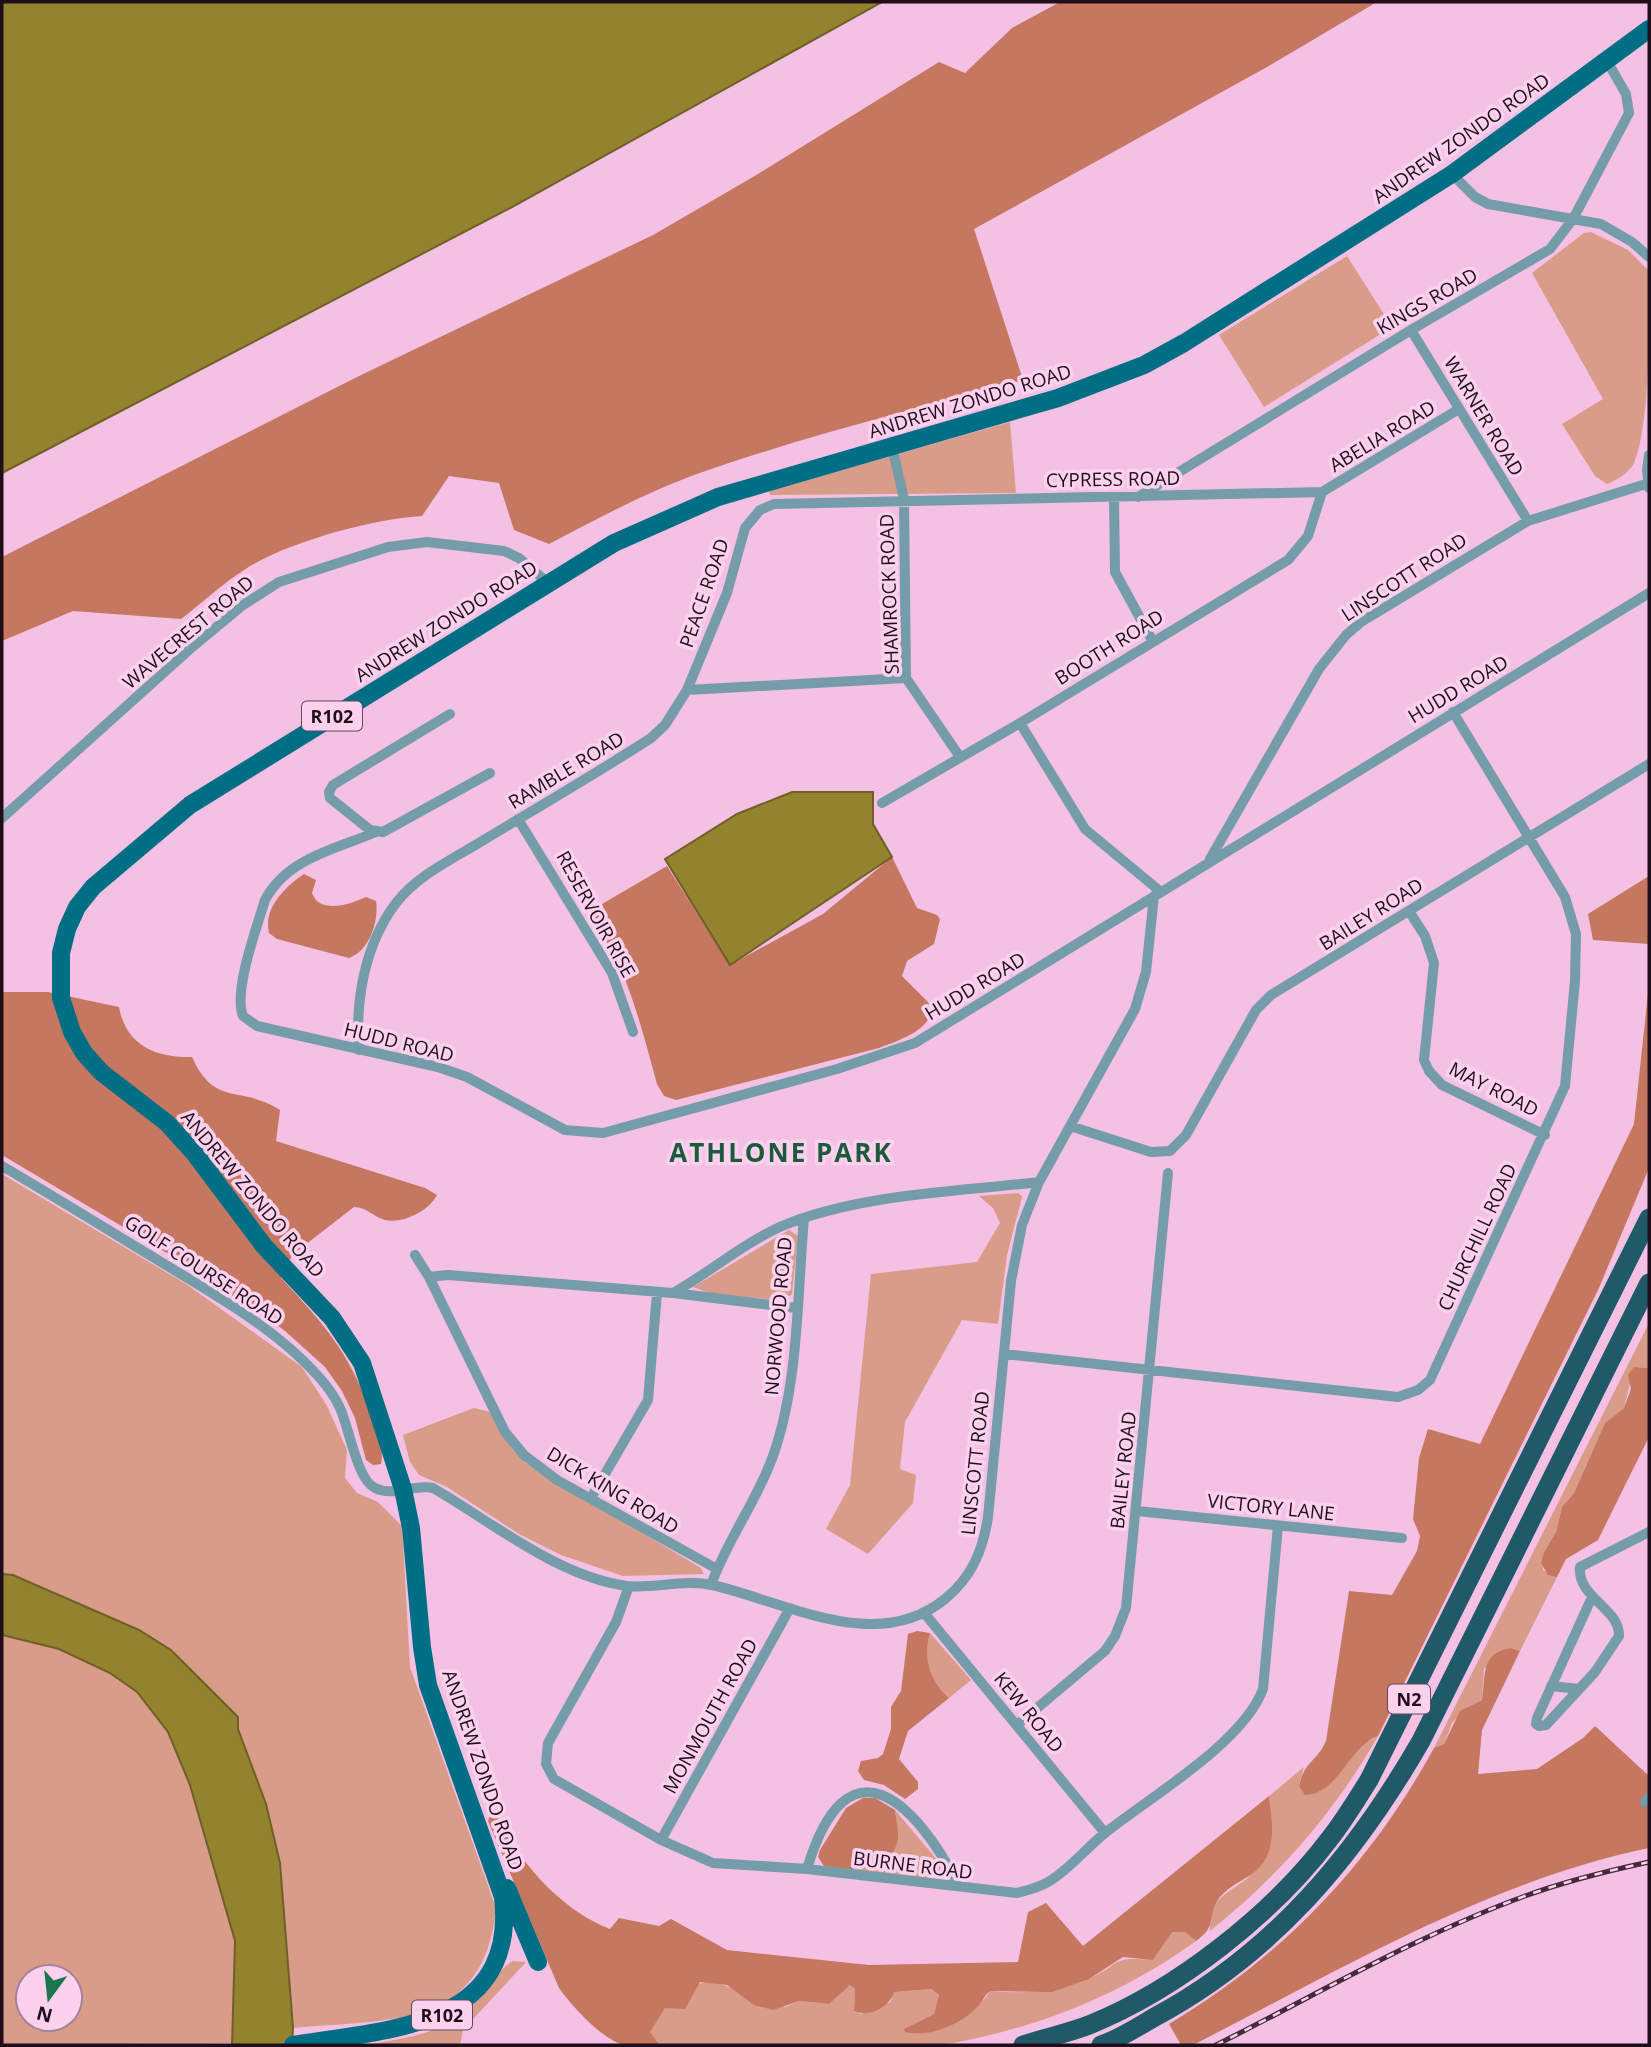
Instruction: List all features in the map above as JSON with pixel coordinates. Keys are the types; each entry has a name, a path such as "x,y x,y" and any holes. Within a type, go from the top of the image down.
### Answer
{"highway":[{"path":"1620,1277 1628,1249 1649,1201"},
{"name":"N2","path":"1023,2045 1090,2025 1148,1994 1219,1949 1284,1889 1331,1838 1369,1780 1649,1218"},
{"name":"N2","path":"1101,2045 1173,2008 1232,1969 1317,1891 1387,1800 1421,1741 1649,1283"},
{"path":"1631,1320 1649,1304"}],"main road":[{"name":"ANDREW ZONDO ROAD","path":"293,2045 418,2024 450,2011 477,1989 489,1973 501,1945 505,1913 500,1880 468,1801 429,1685 422,1647 416,1558 403,1489 370,1381 351,1343 332,1318 264,1246 195,1154 167,1123 101,1072 84,1053 69,1024 61,998 61,953 77,907 93,887 190,805 614,543 679,512 771,480 1058,398 1144,365 1196,336 1452,174 1649,29"},
{"path":"500,1880 516,1905 538,1962"}],"street":[{"name":"KINGS ROAD","path":"1138,498 1411,330 1541,255 1560,239 1629,113 1626,94 1607,61"},
{"path":"1452,174 1475,197 1488,204 1601,225 1632,242 1649,257"},
{"name":"WARNER ROAD","path":"1411,330 1528,521"},
{"name":"ABELIA ROAD","path":"1322,492 1460,409"},
{"path":"892,447 904,499"},
{"path":"1649,455 1649,485"},
{"name":"LINSCOTT ROAD","path":"1209,861 1319,669 1346,635 1410,591 1528,521 1649,485"},
{"name":"CYPRESS ROAD","path":"760,510 790,502 1138,498 1322,492"},
{"name":"BOOTH ROAD","path":"882,803 1020,723 1152,640 1288,560 1308,536 1322,492"},
{"path":"1114,498 1115,572 1152,640"},
{"name":"SHAMROCK ROAD","path":"904,499 906,678 960,757"},
{"name":"PEACE ROAD","path":"687,690 727,593 745,528 760,510"},
{"name":"WAVECREST ROAD","path":"2,818 190,649 243,605 279,582 388,547 427,542 504,551 519,558 547,582"},
{"name":"HUDD ROAD","path":"376,832 317,853 271,890 260,916 239,1001 243,1016 249,1022 460,1075 565,1130 603,1133 902,1049 1649,593"},
{"path":"687,690 906,678"},
{"name":"RAMBLE ROAD","path":"359,1050 357,1020 363,982 377,937 397,903 420,880 651,738 666,725 687,690"},
{"name":"CHURCHILL ROAD","path":"1004,1354 1398,1397 1418,1390 1430,1380 1545,1135 1565,1086 1570,1057 1576,934 1565,897 1453,712"},
{"path":"450,714 330,789 330,798 376,832 383,832 490,773"},
{"path":"1020,723 1080,822 1157,894"},
{"name":"BAILEY ROAD","path":"1070,1126 1151,1152 1170,1151 1186,1135 1263,1002 1649,764"},
{"name":"RESERVOIR RISE","path":"519,819 612,973 633,1032"},
{"name":"LINSCOTT ROAD","path":"403,1489 433,1488 534,1550 570,1567 629,1586 687,1583 711,1585 790,1608 871,1626 891,1624 925,1614 965,1580 982,1548 1017,1243 1039,1182 1135,1009 1146,972 1157,894"},
{"name":"MAY ROAD","path":"1409,911 1425,936 1434,963 1424,1060 1429,1071 1442,1085 1545,1135"},
{"name":"GOLF COURSE ROAD","path":"2,1166 238,1308 279,1339 305,1362 338,1404 366,1482 386,1492 403,1489"},
{"name":"BAILEY ROAD","path":"1017,1725 1105,1651 1115,1636 1126,1608 1168,1173"},
{"path":"673,1293 772,1232 804,1219 886,1200 1039,1182"},
{"name":"NORWOOD ROAD","path":"711,1585 767,1472 785,1418 792,1378 804,1219"},
{"name":"DICK KING ROAD","path":"415,1255 429,1277 513,1444 540,1469 717,1569"},
{"path":"429,1277 448,1275 673,1293 796,1308"},
{"path":"591,1498 648,1400 657,1293"},
{"name":"VICTORY LANE","path":"1137,1511 1402,1538"},
{"name":"BURNE ROAD","path":"629,1586 616,1622 548,1743 546,1764 554,1779 661,1840 713,1863 807,1870 1004,1893 1037,1887 1058,1876 1105,1833 1206,1755 1252,1711 1263,1689 1278,1526"},
{"path":"1592,1597 1537,1718 1536,1724 1539,1726 1546,1724 1579,1689 1619,1636 1616,1621 1592,1597 1580,1577 1580,1567 1649,1532"},
{"name":"MONMOUTH ROAD","path":"661,1840 790,1608"},
{"name":"KEW ROAD","path":"925,1614 1105,1833"},
{"path":"1551,1686 1579,1689"},
{"path":"807,1870 812,1852 841,1802 865,1792 880,1793 892,1798 924,1832 945,1860 959,1886"}],"shaded area":[{"path":"2,2 882,2 512,207 2,473"},
{"path":"1060,2 1377,2 1267,67 974,229 1023,380 734,461 675,482 549,544 514,530 499,483 449,476 422,516 355,527 283,550 236,575 181,619 73,611 2,641 2,557 359,376 653,235 753,177 939,62 965,73 1012,28"},
{"path":"1591,232 1628,250 1649,271 1648,371 1639,448 1633,465 1622,476 1607,484 1595,476 1562,424 1603,399 1532,273 1584,233"},
{"path":"1347,256 1392,327 1264,407 1219,335"},
{"path":"1010,422 1016,493 770,495 769,491"},
{"path":"792,792 873,792 873,824 892,857 730,965 665,859 737,814"},
{"path":"892,857 917,908 937,915 940,919 934,944 907,961 902,976 932,1006 927,1022 913,1033 879,1048 676,1100 664,1096 657,1084 626,981 611,949 592,921 590,911 667,866 730,965 823,914"},
{"path":"304,874 316,880 312,893 322,904 336,906 366,897 376,901 372,934 356,954 349,958 277,939 269,933 272,907 283,892"},
{"path":"1649,876 1649,944 1593,940 1588,914"},
{"path":"1649,984 1649,1168 1599,1288 1378,1736 1359,1750 1327,1787 1317,1793 1305,1795 1299,1786 1301,1778 1326,1741 1349,1591 1392,1595 1417,1551 1420,1536 1413,1519 1419,1458 1428,1429 1480,1444 1634,1124"},
{"path":"2,992 48,992 119,1007 128,1031 144,1047 166,1055 192,1057 201,1073 219,1089 265,1102 280,1110 276,1141 425,1188 437,1195 422,1211 400,1220 385,1220 354,1207 292,1255 281,1278 325,1328 357,1379 379,1437 381,1464 373,1465 366,1460 355,1418 342,1391 325,1367 284,1330 177,1259 2,1155"},
{"path":"2,1174 186,1284 302,1367 327,1406 347,1450 345,1478 357,1493 378,1502 402,1526 410,1667 496,1908 488,1948 473,1977 452,1997 426,2010 396,2018 293,2028 280,1863 266,1804 235,1722 2,1579"},
{"path":"1018,1193 1022,1196 1007,1255 998,1324 962,1320 905,1422 900,1469 916,1475 913,1503 868,1554 826,1529 850,1485 871,1274 977,1262 1000,1223 993,1208 979,1196"},
{"path":"789,1230 798,1236 792,1294 784,1300 714,1295 693,1287"},
{"path":"1649,1323 1649,1368 1634,1367 1624,1408 1605,1423 1574,1493 1562,1507 1556,1532 1544,1552 1543,1570 1557,1577 1520,1651 1511,1648 1484,1669 1482,1700 1466,1708 1452,1723 1444,1744 1434,1748"},
{"path":"1634,1367 1649,1368 1649,1437 1598,1540 1566,1559 1557,1577 1548,1575 1541,1563 1556,1532 1562,1507 1574,1493 1605,1423 1624,1408 1631,1389 1628,1375"},
{"path":"474,1408 490,1412 513,1450 527,1464 701,1568 704,1574 623,1576 561,1555 519,1534 447,1487 419,1475 410,1462 403,1435"},
{"path":"2,1574 13,1575 139,1630 171,1650 238,1717 238,1729 266,1804 280,1863 293,2028 292,2045 232,2045 235,1941 190,1785 168,1732 137,1692 110,1673 59,1649 2,1635"},
{"path":"2,1631 43,1640 92,1661 137,1692 166,1726 190,1785 235,1941 235,2043 2,2045"},
{"path":"917,1631 930,1633 927,1651 930,1669 937,1685 949,1698 908,1731 899,1759 918,1782 918,1789 905,1799 884,1785 864,1780 858,1771 861,1761 878,1758 883,1754 891,1729 891,1707 901,1691 908,1634"},
{"path":"930,1633 971,1680 949,1698 937,1685 930,1669 927,1651"},
{"path":"1511,1648 1520,1651 1482,1730 1478,1774 1537,1769 1583,1738 1595,1726 1649,1776 1649,1848 1589,1863 1472,1905 1359,1959 1193,2045 1181,2045 1169,2024 1250,1969 1286,1938 1352,1869 1382,1831 1434,1748 1444,1744 1460,1711 1482,1700 1489,1660 1501,1651"},
{"path":"1378,1736 1343,1791 1303,1842 1259,1888 1210,1931 1211,1918 1218,1901 1253,1873 1269,1847 1269,1796 1304,1767 1299,1785 1319,1792 1358,1747"},
{"path":"1269,1796 1272,1829 1265,1860 1258,1869 1221,1896 1203,1935 1196,1941 1185,1932 1172,1932 1153,1960 1123,1957 1089,1979 1052,1992 991,1991 965,2018 946,2028 925,2033 905,2032 904,2029 934,2014 939,1995 931,1989 895,1992 878,2010 860,2013 854,2011 855,1989 850,1985 829,2004 799,2001 773,2010 754,2005 727,1985 700,1982 685,2009 665,2008 650,2032 660,2045 643,2046 626,2045 608,2038 580,2013 559,1988 488,1821 490,1816 498,1818 530,1868 559,1898 592,1921 610,1929 619,1918 659,1926 671,1919 727,1950 869,1965 1018,1962 1028,1912 1046,1903 1083,1946"},
{"path":"863,1798 875,1798 895,1810 898,1835 892,1853 885,1860 866,1868 824,1866 818,1857 820,1850 846,1808"},
{"path":"895,1810 938,1861 941,1868 936,1876 925,1879 854,1870 879,1864 898,1836"},
{"path":"1171,1932 1185,1932 1196,1941 1167,1961 1106,1994 1042,2020 941,2045 660,2045 650,2032 659,2015 675,1999 694,1986 712,1981 785,2007 799,2001 828,2004 850,1985 855,1989 854,2011 861,2014 890,2002 895,1992 931,1989 939,1995 934,2014 904,2029 980,2004 991,1991 1028,1992 1052,1989 1088,1979 1122,1960 1153,1960"},
{"path":"513,1961 526,1962 463,2030 460,2045 365,2045 425,2033 452,2021 476,2002 502,1969"}],"railway":[{"path":"1216,2045 1407,1947 1485,1912 1556,1886 1649,1862"}],"district":[{"name":"ATHLONE PARK","path":"781,1152"}]}
